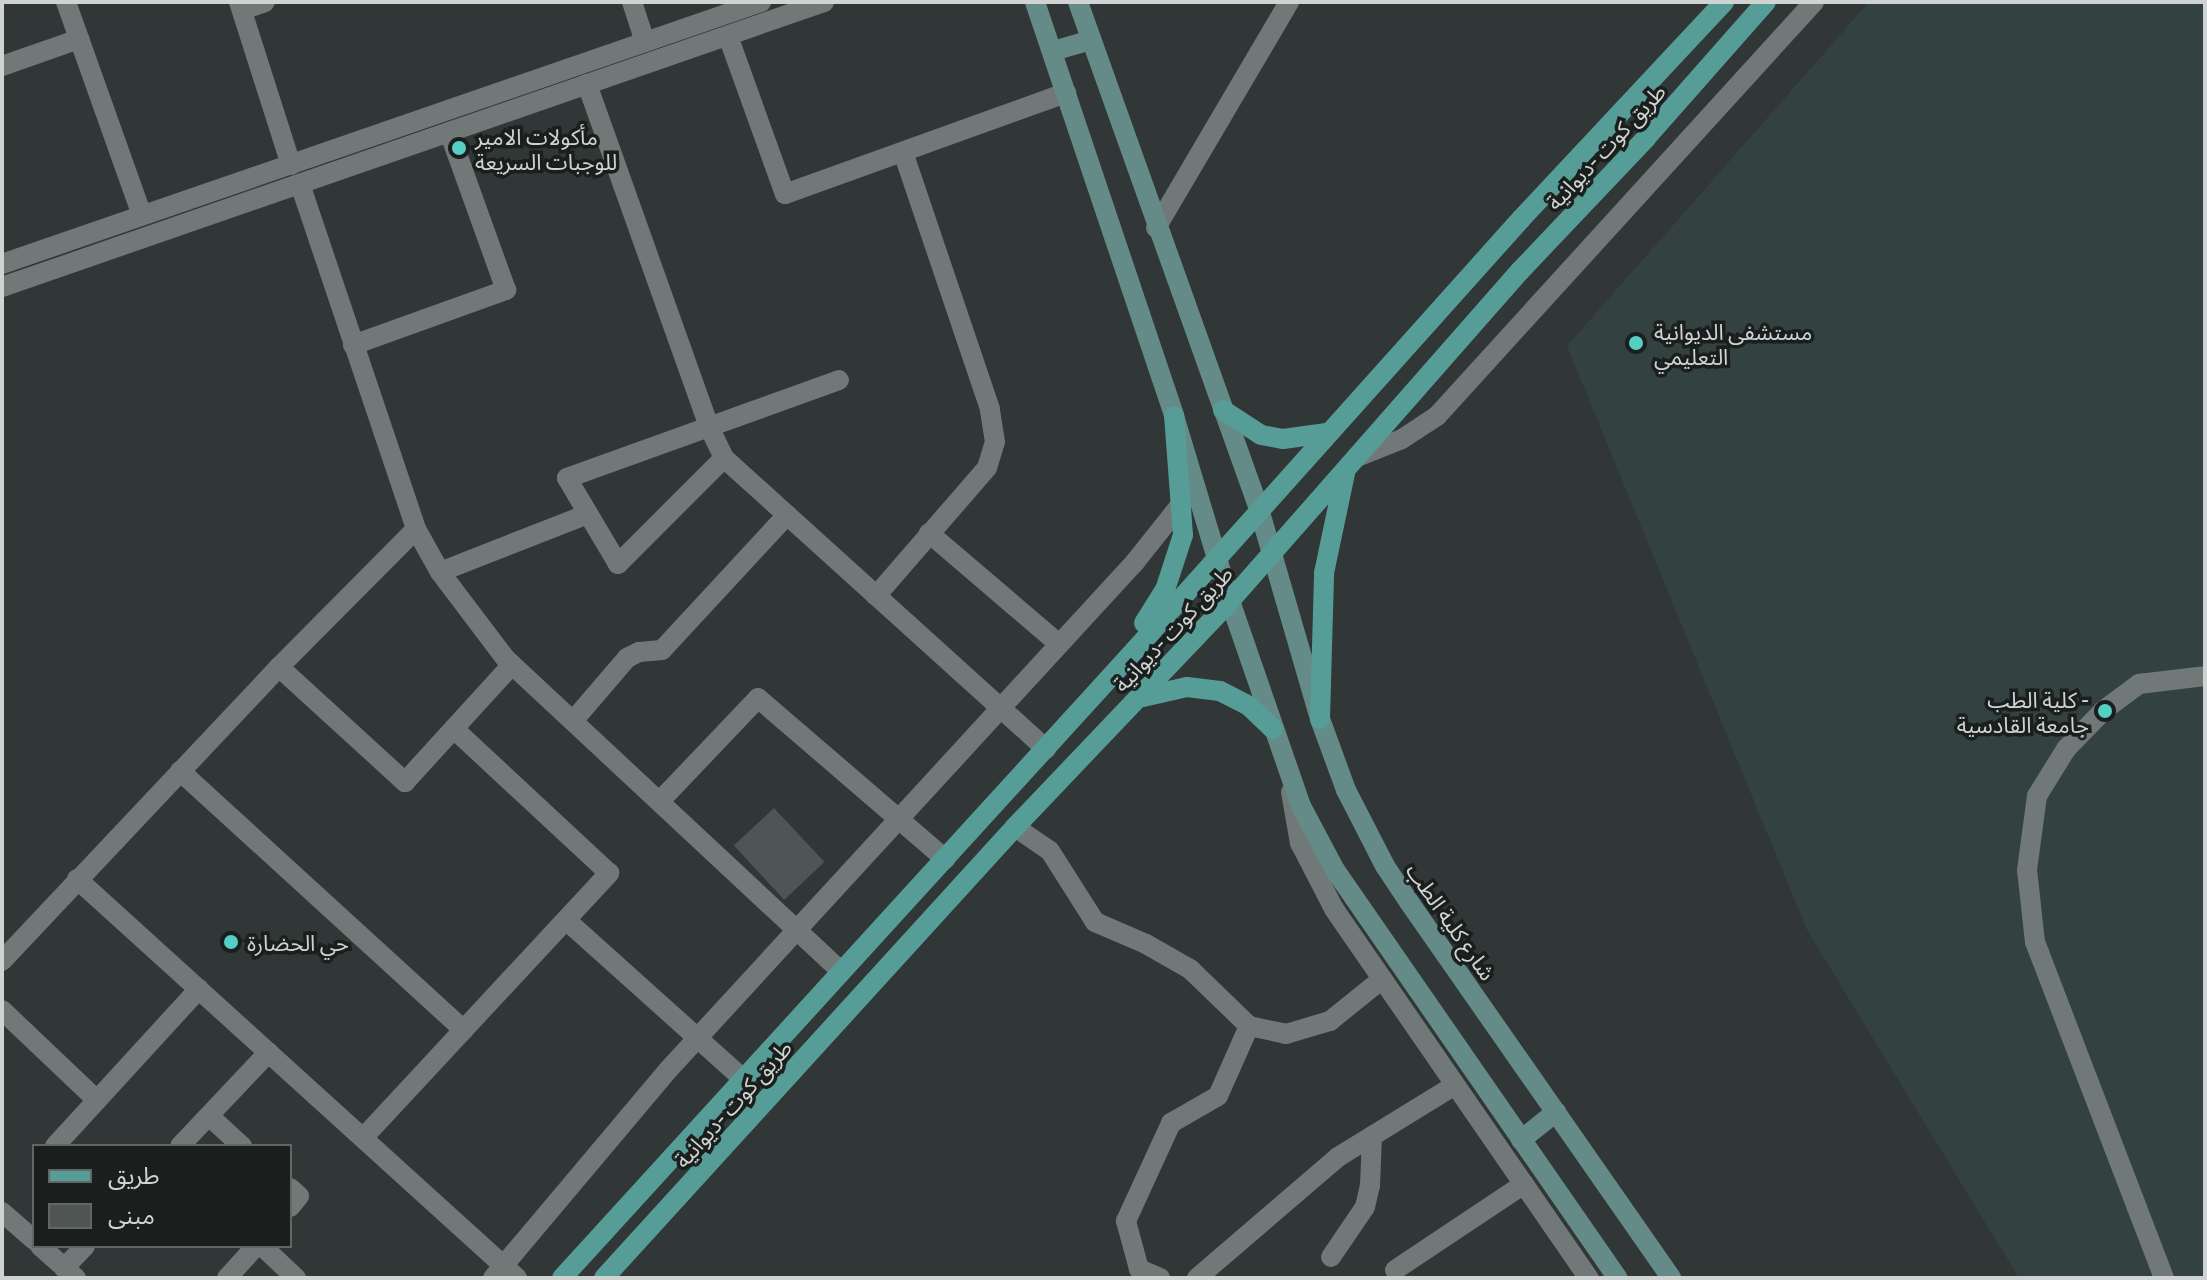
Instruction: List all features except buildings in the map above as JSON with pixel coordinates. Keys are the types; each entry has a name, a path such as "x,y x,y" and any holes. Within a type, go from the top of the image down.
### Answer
{"main road":[{"path":"1035,2 1174,416 1230,601 1301,806 1335,870 1617,1278"},
{"name":"شارع كلية الطب","path":"1078,2 1156,228 1259,509 1320,719 1346,790 1385,866 1671,1278"},
{"name":"طريق كوت -ديوانية","path":"562,1278 1046,749 1327,433 1724,2"},
{"name":"طريق كوت -ديوانية","path":"604,1278 1015,827 1230,601 1520,271 1646,138 1766,2"},
{"path":"1053,51 1091,40"},
{"path":"1223,410 1261,435 1305,439 1327,433"},
{"path":"1135,650 1144,624 1165,590 1179,556 1183,535 1174,416"},
{"path":"1320,719 1324,573 1352,464"},
{"path":"1140,699 1171,688 1204,688 1249,706 1273,729"},
{"path":"1521,1140 1556,1112"}],"street":[{"path":"66,2 142,215"},
{"path":"265,2 241,6 291,165"},
{"path":"632,2 645,42"},
{"path":"2,264 761,2"},
{"path":"2,287 824,2"},
{"path":"1156,228 1289,2"},
{"path":"1352,464 1402,439 1437,416 1814,2"},
{"path":"728,36 785,194 1066,93"},
{"path":"2,66 79,39"},
{"path":"587,84 709,427 724,458 1046,749"},
{"path":"353,345 506,290 449,132"},
{"path":"876,596 987,468 995,442 990,409 903,152"},
{"path":"300,184 416,529 440,572 512,665 841,971"},
{"path":"724,458 618,564 567,478 839,380"},
{"path":"77,879 363,1138 505,1274 697,1039 1135,562 1182,503"},
{"path":"440,572 588,514"},
{"path":"573,721 627,658 639,652 662,650 787,515"},
{"path":"2,961 279,667 416,529"},
{"path":"929,533 1058,643"},
{"path":"279,667 405,782 512,665"},
{"path":"2164,1278 2035,942 2027,870 2037,796 2066,749 2104,710 2139,684 2205,676"},
{"path":"660,801 758,698 945,859"},
{"path":"363,1138 609,873 454,729"},
{"path":"1287,768 1300,843 1334,909 1524,1184 1579,1274 1597,1249"},
{"path":"180,771 464,1030"},
{"path":"1015,827 1050,851 1095,922 1146,944 1190,969 1249,1026 1286,1034 1330,1021 1382,979"},
{"path":"566,920 743,1079"},
{"path":"57,1144 199,989"},
{"path":"2,1010 97,1100"},
{"path":"1160,1278 1139,1269 1126,1221 1171,1123 1218,1096 1249,1026"},
{"path":"182,1144 269,1052"},
{"path":"1197,1278 1338,1157 1455,1085"},
{"path":"209,1116 240,1144"},
{"path":"1331,1257 1365,1207 1370,1186 1372,1136"},
{"path":"1395,1270 1524,1184"},
{"path":"292,1190 299,1196 292,1205"},
{"path":"2,1213 32,1238"},
{"path":"42,1248 70,1273 84,1248"},
{"path":"227,1278 257,1248"},
{"path":"261,1248 296,1278"}],"shaded area":[{"path":"1869,2 2205,2 2205,1278 2019,1278 1807,930 1567,346"}],"place":[{"name":"مأكولات الامير للوجبات السريعة","path":"459,148"},
{"name":"مستشفى الديوانية التعليمي","path":"1636,343"},
{"name":"كلية الطب - جامعة القادسية","path":"2105,711"},
{"name":"حي الحضارة","path":"231,942"}]}
